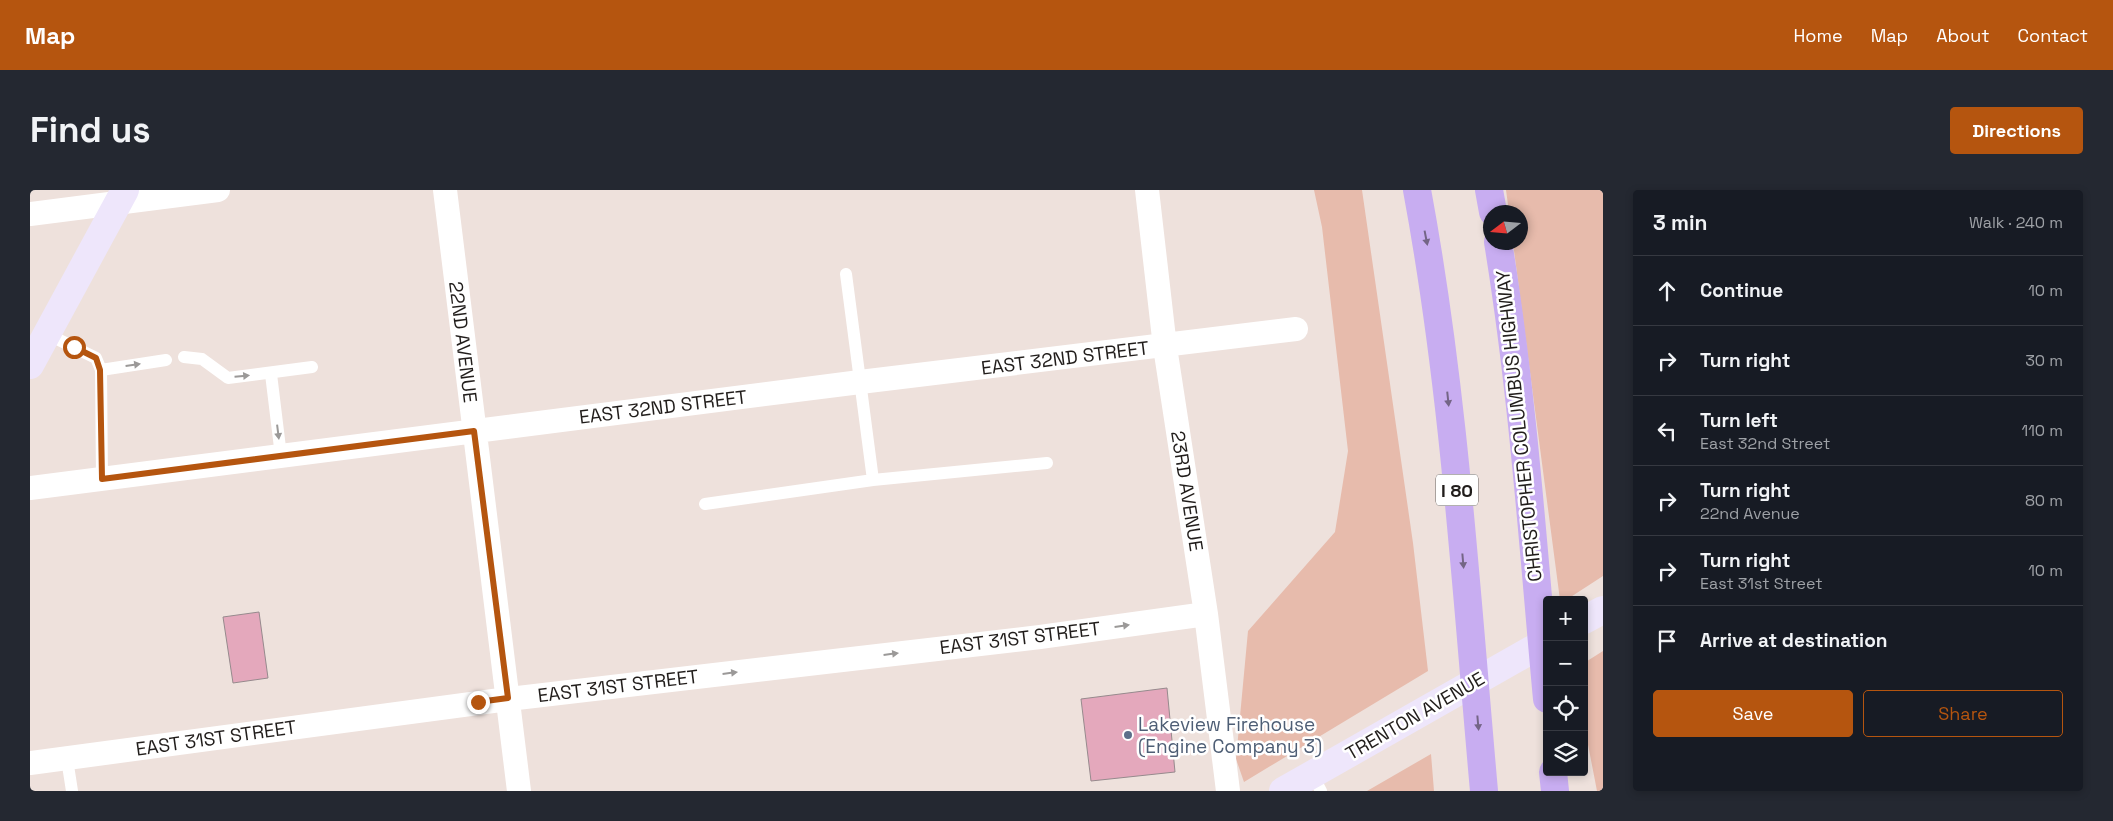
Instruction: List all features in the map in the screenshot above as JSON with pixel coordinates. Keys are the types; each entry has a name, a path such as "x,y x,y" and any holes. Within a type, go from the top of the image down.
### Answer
{"highway":[{"name":"I 80","path":"1417,190 1428,248 1445,370 1484,791"},
{"path":"1489,190 1491,205"},
{"name":"CHRISTOPHER COLUMBUS HIGHWAY","path":"1499,250 1522,420 1546,686"},
{"path":"1553,776 1555,791"}],"street":[{"path":"30,214 121,196 218,190"},
{"name":"22ND AVENUE","path":"444,190 519,791"},
{"name":"23RD AVENUE","path":"1147,190 1164,347 1206,614 1228,791"},
{"path":"30,366 121,196"},
{"name":"EAST 32ND STREET","path":"30,488 860,382 1164,347 1296,329"},
{"path":"1588,618 1603,610"},
{"name":"EAST 31ST STREET","path":"30,763 508,698 1040,636 1206,614"},
{"name":"TRENTON AVENUE","path":"1283,791 1316,783 1379,736 1543,643"}],"lane":[{"path":"846,274 872,480"},
{"path":"47,334 96,358 100,370 102,479"},
{"path":"184,357 202,359 228,378 312,368"},
{"path":"100,370 166,360"},
{"path":"271,374 282,456"},
{"path":"705,504 872,480 1047,463"},
{"path":"67,759 72,791"}],"shaded area":[{"path":"1314,190 1362,190 1413,543 1428,671 1244,782 1236,759 1248,631 1335,532 1348,451 1322,227"},
{"path":"1506,190 1603,190 1603,576 1572,596 1559,596 1514,250 1528,250 1528,205 1508,205"},
{"path":"1603,651 1603,791 1597,791 1588,745 1588,660"},
{"path":"1431,754 1434,791 1367,791"}],"building":[{"path":"259,612 268,678 233,683 223,617"},
{"name":"Lakeview Firehouse (Engine Company 3)","path":"1167,688 1175,772 1091,781 1081,699"}],"place":[{"name":"Lakeview Firehouse (Engine Company 3)","path":"1128,735"}],"route":[{"path":"74,347 96,358 100,370 102,479 474,431 508,698 478,702"}]}
